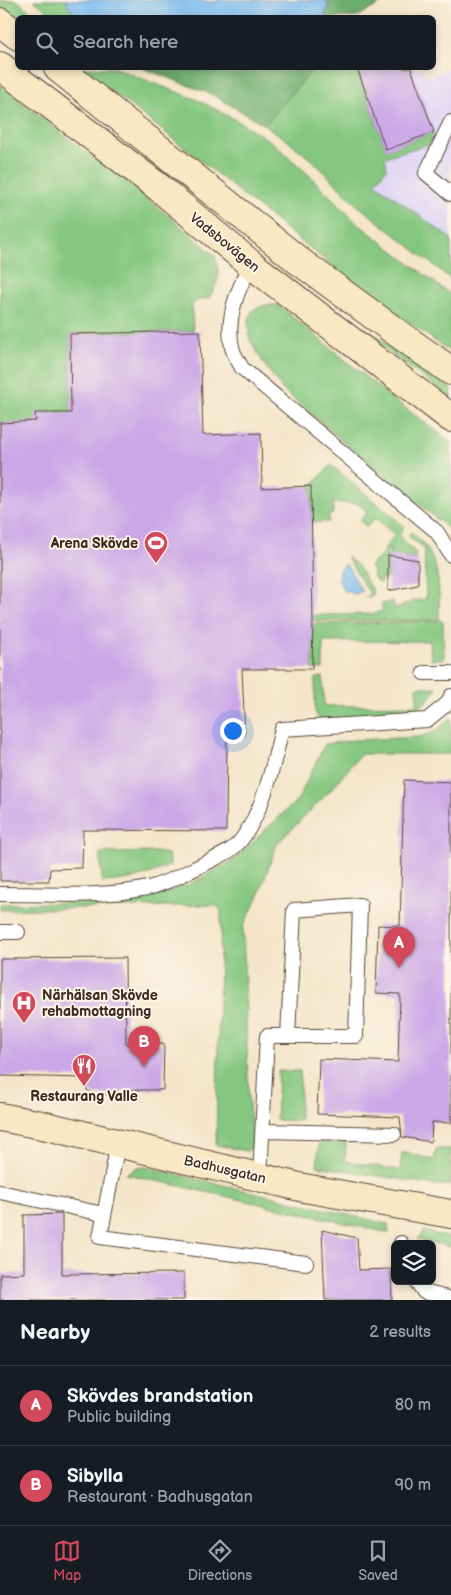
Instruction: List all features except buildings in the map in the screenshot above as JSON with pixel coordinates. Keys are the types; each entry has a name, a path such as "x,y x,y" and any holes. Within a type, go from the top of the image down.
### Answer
{"main road":[{"path":"0,22 15,34"},
{"name":"Vadsbovägen","path":"0,66 157,186 252,265 451,418"},
{"path":"61,70 300,261 451,371"},
{"name":"Badhusgatan","path":"0,1117 42,1125 304,1188 448,1212"}],"lane":[{"path":"451,122 426,173 451,194"},
{"path":"252,265 243,278 230,320 232,348 242,368 437,532 451,555"},
{"path":"424,673 451,673"},
{"path":"0,894 85,894 126,891 152,887 178,877 231,851 244,837 259,807 282,729 428,720 448,703 451,696"},
{"path":"260,1177 267,1036 288,1036 356,1036 360,905 294,910 288,1036"},
{"path":"0,932 18,932"},
{"path":"263,1131 394,1134"},
{"path":"118,1143 100,1237 306,1263"},
{"path":"0,1192 103,1214"},
{"path":"419,1285 424,1292 451,1298"}],"shaded area":[{"path":"451,68 451,239 375,183 387,168 385,159 388,156 430,144 434,133 412,70 424,70 426,76"}],"green space":[{"path":"0,0 16,0 35,15 15,15 15,18 0,6"},
{"path":"33,0 66,0 70,10 80,15 53,15"},
{"path":"326,0 387,0 361,15 326,15 328,4"},
{"path":"83,70 120,70 200,101 272,142 308,174 357,223 451,295 451,352 342,273"},
{"path":"147,70 312,70 265,125 213,95"},
{"path":"312,70 358,70 386,150 434,132 430,144 388,156 385,159 387,168 375,183 451,239 451,279 356,204 317,165 291,143 265,125"},
{"path":"0,85 88,154 124,179 215,255 218,268 217,282 209,298 196,301 192,305 193,331 70,334 71,413 36,413 36,421 3,423 0,421"},
{"path":"265,305 278,305 393,399 451,442 451,533 446,526 385,477 282,389 264,364 249,338 248,321 253,310"},
{"path":"364,327 451,389 451,398 361,331"},
{"path":"331,465 404,526 400,535 401,539 416,553 415,559 391,555 391,548 389,547 388,576 387,578 381,578 381,583 373,576 374,573 370,566 385,551 384,549 395,535 375,518 367,527 360,521 367,512 357,503 333,503 333,514 329,515 329,522 312,522 311,486"},
{"path":"411,532 426,547 435,566 438,584 439,620 314,621 314,615 370,614 383,611 381,604 393,601 395,608 403,607 403,604 411,603 411,601 426,599 424,548 408,536"},
{"path":"346,556 358,566 370,587 372,587 373,596 366,597 370,594"},
{"path":"443,621 444,659 431,660 430,641 323,642 323,669 312,669 313,624"},
{"path":"323,677 324,706 417,705 417,687 437,688 420,707 397,717 319,719 315,712 315,678"},
{"path":"451,718 451,754 361,754 328,793 277,844 259,895 243,927 249,1105 253,1139 251,1148 247,1151 216,1145 221,911 216,905 0,910 0,904 124,902 157,895 188,885 234,860 298,799 325,744 355,740 420,737 436,731"},
{"path":"156,852 168,854 170,865 136,878 102,882 100,853"},
{"path":"278,1071 300,1071 300,1121 276,1120"},
{"path":"319,1142 346,1142 345,1161 400,1170 402,1153 434,1160 436,1149 451,1149 451,1185 435,1185 317,1166"},
{"path":"146,1167 388,1224 389,1233 126,1174 136,1168"},
{"path":"424,1231 451,1238 451,1247 436,1243 436,1240 417,1239"}],"water":[{"path":"66,0 189,0 213,2 220,0 325,0 328,4 325,15 79,15 70,10"},
{"path":"346,564 363,591 355,594 343,590 338,577 340,569"}],"place":[{"name":"Arena Skövde","path":"156,564"},
{"name":"Skövdes brandstation","path":"399,968"},
{"name":"Närhälsan Skövde rehabmottagning","path":"24,1024"},
{"name":"Sibylla","path":"144,1067"},
{"name":"Restaurang Valle","path":"84,1087"}]}
